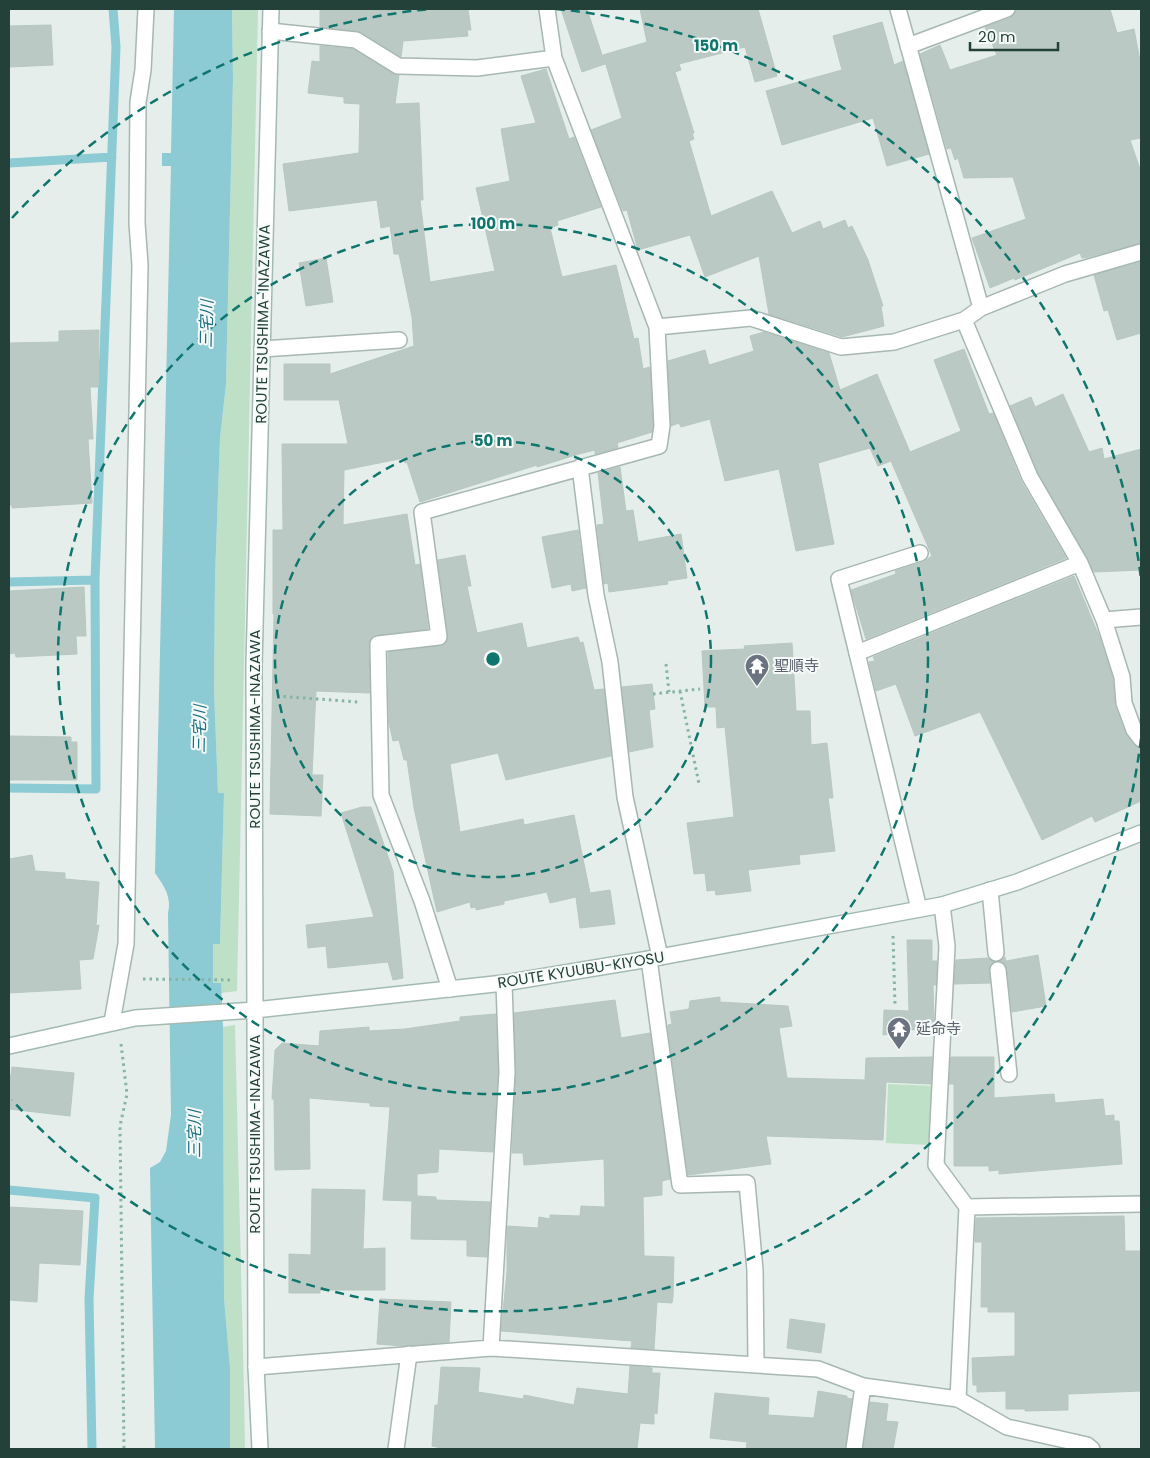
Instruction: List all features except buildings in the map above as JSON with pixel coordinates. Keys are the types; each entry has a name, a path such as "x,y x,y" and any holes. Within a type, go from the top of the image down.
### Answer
{"street":[{"path":"115,1022 126,944 140,265 136,223 138,102 143,70 146,9"},
{"name":"ROUTE TSUSHIMA-INAZAWA","path":"260,1449 256,1367 254,694 271,9"},
{"path":"450,989 422,901 380,795 378,644 440,637 422,512 659,446 662,426 657,327 554,58 547,9"},
{"path":"898,9 981,308"},
{"path":"908,46 1007,9"},
{"path":"270,31 356,40 398,66 477,68 554,58"},
{"path":"657,327 751,318 841,347 894,342 964,320 981,308 1065,274 1141,252"},
{"path":"964,320 1030,477 1080,563 1104,620 1122,677 1124,703 1134,730 1141,739"},
{"path":"262,349 399,340"},
{"path":"580,468 596,595 610,662 625,797 654,958 680,1185 747,1182 756,1270 756,1363"},
{"path":"919,909 839,579 920,553"},
{"path":"857,653 1080,563"},
{"path":"1104,620 1141,617"},
{"name":"ROUTE KYUUBU-KIYOSU","path":"9,1046 135,1018 255,1010 504,983 654,958 942,905 1060,866 1141,833"},
{"path":"990,890 996,953"},
{"path":"942,905 948,946 936,1165 967,1207 958,1399"},
{"path":"998,970 1009,1074"},
{"path":"491,1348 507,1072 504,983"},
{"path":"967,1207 1141,1204"},
{"path":"256,1367 491,1348 756,1363 818,1369 863,1386 958,1399 1007,1427 1087,1445 1092,1449"},
{"path":"396,1449 409,1354"},
{"path":"854,1449 863,1386"}],"path":[{"path":"666,664 669,692"},
{"path":"653,694 700,689"},
{"path":"680,691 699,784"},
{"path":"254,694 379,704"},
{"path":"892,914 895,1005"},
{"path":"156,979 240,980"},
{"path":"115,1022 127,1094 120,1126 124,1449"}],"green space":[{"path":"232,9 258,9 237,991 221,993 221,983 213,983 213,944 220,944 224,793 218,793 214,690 215,578 220,438 226,384 233,80"},
{"path":"235,1025 245,1449 230,1449 230,1368 224,1298 223,1027"},
{"path":"888,1084 934,1086 930,1145 886,1143"}],"water":[{"name":"三宅川","path":"174,9 232,9 233,80 226,384 220,438 215,578 214,690 218,793 224,793 220,944 213,944 213,983 221,983 223,1027 224,1298 230,1368 230,1449 155,1449 150,1168 160,1162 166,1151 171,1115 169,902 164,887 155,873 171,166 162,166 162,153 171,153"}],"waterway":[{"path":"9,788 96,789 95,580 116,47 113,9"},
{"path":"9,163 112,157"},
{"path":"9,582 95,580"},
{"path":"9,1190 95,1198 89,1299 92,1449"}],"place":[{"name":"聖順寺","path":"757,687"},
{"name":"延命寺","path":"899,1050"}]}
